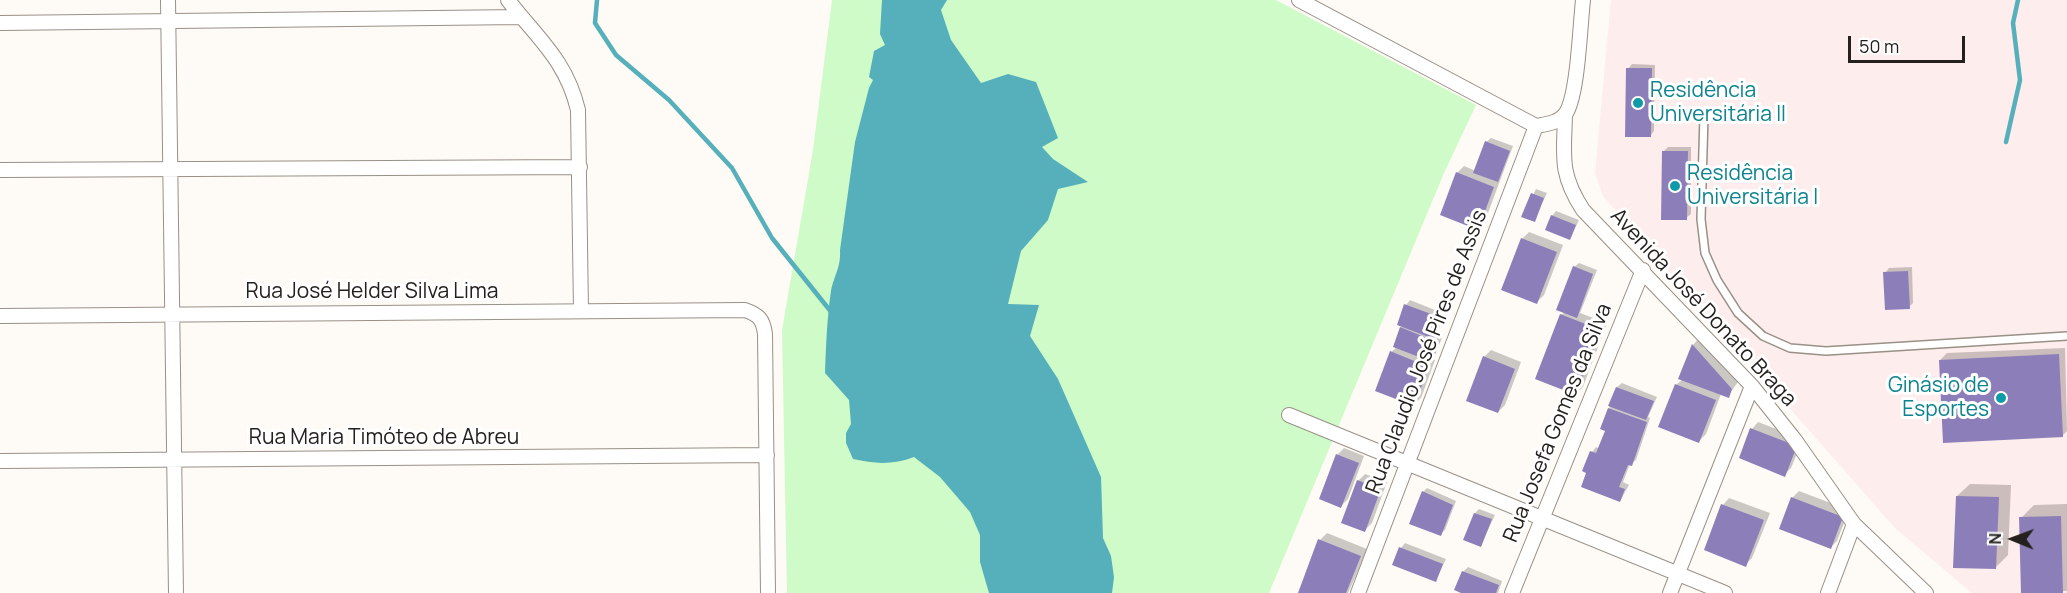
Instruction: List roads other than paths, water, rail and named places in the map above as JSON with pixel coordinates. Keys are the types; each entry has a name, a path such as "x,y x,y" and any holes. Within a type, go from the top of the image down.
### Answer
{"street":[{"path":"168,0 176,593"},
{"path":"508,0 558,60 572,84 578,110 581,311"},
{"path":"1299,0 1536,126 1552,123 1565,114"},
{"name":"Avenida José Donato Braga","path":"1583,0 1571,99 1565,114 1563,169 1570,190 1583,210 1752,386 1795,440 1854,524 1926,593"},
{"path":"0,22 521,17"},
{"name":"Rua Claudio José Pires de Assis","path":"1358,593 1536,126"},
{"path":"0,170 580,166"},
{"name":"Rua Josefa Gomes da Silva","path":"1512,593 1643,270"},
{"name":"Rua José Helder Silva Lima","path":"0,316 745,310 757,314 763,321 765,334 767,455"},
{"path":"1670,593 1752,386"},
{"path":"1289,415 1542,516 1725,593"},
{"path":"767,455 768,593"},
{"name":"Rua Maria Timóteo de Abreu","path":"0,461 767,455"},
{"path":"1828,593 1854,524"}],"lane":[{"path":"1704,116 1701,219 1705,253 1717,280 1738,313 1763,336 1790,348 1826,351 2067,336"}],"water":[{"path":"882,0 947,0 941,10 951,40 981,83 1008,74 1036,82 1058,138 1042,147 1053,159 1088,182 1058,189 1048,220 1021,251 1008,304 1039,305 1030,336 1058,379 1101,477 1103,538 1111,556 1114,577 1112,593 989,593 980,562 980,535 970,512 940,477 914,457 884,463 853,459 846,443 846,433 851,424 849,400 825,373 828,322 831,291 839,262 855,142 873,80 869,77 874,51 885,45 880,34"}],"waterway":[{"path":"597,0 595,23 616,55 669,100 732,168 772,238 832,313"},
{"path":"2006,142 2020,80 2013,23 2018,0"}],"place":[{"name":"Residência Universitária II","path":"1638,103"},
{"name":"Residência Universitária I","path":"1675,186"},
{"name":"Ginásio de Esportes","path":"2001,398"}]}
